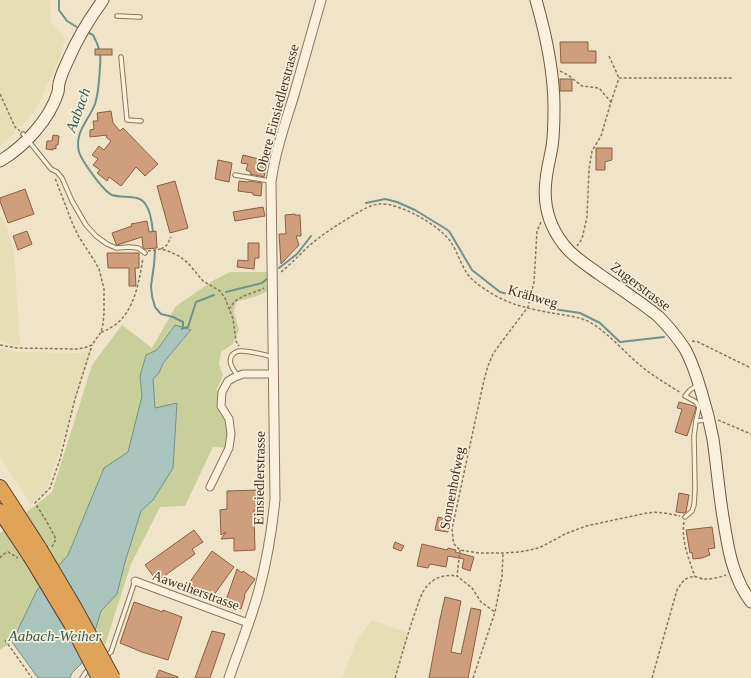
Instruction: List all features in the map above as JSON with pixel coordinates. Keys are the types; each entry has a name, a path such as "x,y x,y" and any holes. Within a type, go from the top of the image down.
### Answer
{"highway":[{"path":"0,487 100,678"},
{"path":"0,511 35,553 73,604 113,678"}],"main road":[{"path":"0,153 14,142 36,130 52,106 58,91 59,81 83,29 103,0"},
{"name":"Zugerstrasse","path":"536,0 545,34 551,66 554,107 552,146 545,192 548,214 557,236 571,253 658,316 680,342 691,362 700,385 713,438 721,505 726,535 735,572 743,590 751,602"},
{"path":"0,161 8,156 25,137"}],"street":[{"name":"Obere Einsiedlerstrasse","path":"273,275 271,182 273,167 321,0"},
{"name":"Einsiedlerstrasse","path":"229,678 259,592 272,530 275,499 273,275"},
{"path":"210,487 229,448 231,434 229,419 221,406 222,392 228,381 243,374 274,374"},
{"name":"Aaweiherstrasse","path":"135,581 248,623"}],"lane":[{"path":"116,16 140,16"},
{"path":"121,57 127,120 141,121"},
{"path":"25,137 51,169 57,172 62,178 72,201 86,225 96,236 107,244 116,248 138,248 145,253"},
{"path":"235,175 271,182"},
{"path":"238,376 230,362 231,357 240,350 274,357"},
{"path":"684,517 690,514 694,505 694,436 699,407 696,402 685,396 690,390 700,385"},
{"path":"696,422 709,420"},
{"path":"82,678 86,672 111,652 135,581"}],"path":[{"path":"571,253 582,240 587,217 589,169 592,150 601,136 619,78 609,56"},
{"path":"551,66 568,75 582,86 599,88 611,102"},
{"path":"619,78 732,78"},
{"path":"0,94 15,127 25,137"},
{"path":"0,558 8,552 35,553 56,540 35,503 50,488 60,459 75,399 92,345 101,332 103,324 104,289 99,269 79,238 51,169"},
{"name":"Krähweg","path":"288,266 308,246 346,219 378,204 396,206 426,220 444,234 456,251 469,276 492,293 515,305 586,320 598,327 654,376 685,396"},
{"name":"Sonnenhofweg","path":"548,214 542,217 537,231 534,282 528,308 493,354 484,380 452,529 454,544 460,550 479,553 520,552 543,546 565,534 586,526 647,513 660,512 684,517"},
{"path":"161,249 166,245 171,237"},
{"path":"145,253 147,251 161,249 174,253 184,259 203,281 220,291 234,326 236,341 240,350"},
{"path":"101,332 104,332 118,323 130,307 137,286 143,258"},
{"path":"228,309 231,308 234,302 244,295 261,290 269,285 273,275"},
{"path":"680,342 685,340 698,342 751,368"},
{"path":"0,345 17,348 77,349 92,345"},
{"path":"709,420 714,419 751,434"},
{"path":"684,517 684,545 695,577"},
{"path":"457,576 460,550"},
{"path":"473,678 495,612 502,576 503,553"},
{"path":"652,678 677,590 682,581 695,577 703,579 721,577 735,572"},
{"path":"395,678 410,626 420,600 426,588 432,582 448,575 457,576 470,587 481,602 495,612"},
{"path":"5,640 31,678"}],"shaded area":[{"path":"0,0 50,0 51,22 65,38 60,58 36,109 22,126 15,127 15,131 12,136 0,146"},
{"path":"3,216 14,251 20,345 8,344 0,341 0,217"},
{"path":"0,349 17,352 80,353 92,349 48,486 31,504 0,457"},
{"path":"372,620 408,633 395,678 342,678 357,640"}],"green space":[{"path":"230,272 267,272 268,291 236,302 234,312 239,330 233,344 221,352 219,364 223,376 216,390 222,392 221,408 229,419 229,448 213,447 185,506 160,507 131,564 105,645 95,627 101,611 117,594 125,562 141,511 153,500 177,404 155,409 153,379 159,373 163,363 191,331 175,325 157,350 146,355 140,376 142,396 128,452 104,468 68,555 37,590 12,642 0,650 0,533 52,492 92,365 122,325 152,348 176,306 214,280"}],"water":[{"name":"Aabach-Weiher","path":"175,325 191,330 163,363 159,373 153,379 155,408 177,403 173,468 153,500 141,511 125,562 117,594 101,611 89,651 81,664 72,673 70,678 38,678 12,642 37,590 68,555 104,468 128,452 142,396 140,376 146,355 157,350"}],"building":[{"path":"560,42 588,42 588,51 596,51 596,63 561,63"},
{"path":"95,49 112,49 112,55 95,55"},
{"path":"560,79 572,79 572,91 560,91"},
{"path":"111,111 113,123 120,131 123,128 158,164 145,176 136,167 121,186 109,177 107,181 97,173 100,170 93,165 98,159 92,155 99,146 104,150 111,141 106,137 107,135 90,137 90,130 94,129 93,121 98,121 97,113"},
{"path":"53,135 59,136 56,149 46,149 47,141 52,141"},
{"path":"596,148 612,148 612,160 605,162 605,170 596,170"},
{"path":"243,155 267,161 264,177 250,174 251,172 246,170 248,164 241,163"},
{"path":"218,160 232,163 229,182 215,179"},
{"path":"175,181 188,228 170,233 157,186"},
{"path":"239,181 262,183 261,196 253,195 253,193 238,191"},
{"path":"25,189 34,214 8,223 0,198"},
{"path":"263,207 265,216 235,221 233,212"},
{"path":"285,215 300,215 301,236 296,236 299,245 281,264 279,234 286,234"},
{"path":"147,221 149,232 156,231 157,248 143,248 142,237 117,245 116,244 112,233 132,226 131,224"},
{"path":"27,231 32,244 18,250 13,236"},
{"path":"248,243 259,243 259,258 255,258 254,269 237,267 238,260 248,261"},
{"path":"107,253 139,253 139,268 135,268 136,286 129,286 129,268 108,268"},
{"path":"679,402 694,406 696,408 687,436 675,432 682,409 677,408"},
{"path":"260,490 260,510 254,510 255,550 234,551 234,538 221,539 226,532 221,535 220,510 227,509 227,491"},
{"path":"679,493 689,495 686,512 684,513 676,512"},
{"path":"438,517 451,520 448,532 435,530"},
{"path":"712,527 715,548 708,549 710,555 693,559 692,552 690,553 686,530"},
{"path":"194,530 203,542 192,549 195,554 160,579 154,577 145,565"},
{"path":"395,542 404,546 401,551 393,548"},
{"path":"422,544 447,550 448,548 456,550 455,552 474,557 470,571 462,568 464,559 448,556 446,567 430,564 428,568 417,566"},
{"path":"212,551 234,567 211,599 189,583"},
{"path":"237,569 255,579 244,595 241,609 225,603"},
{"path":"445,597 461,601 451,652 461,654 471,608 481,610 468,678 429,678"},
{"path":"134,602 182,617 168,660 120,643"},
{"path":"212,631 225,634 210,678 195,678"},
{"path":"159,670 178,677 178,678 156,678"}],"waterway":[{"name":"Aabach","path":"59,0 59,10 67,21 80,29"},
{"name":"Aabach","path":"87,32 93,35 99,47 99,86 95,104 80,132 78,145 79,152 93,175 108,192 112,195 135,198 143,201 149,211 153,232"},
{"path":"366,203 385,199 397,202 415,210 438,224 449,231 472,270 500,292 522,298"},
{"path":"279,268 297,254 311,236"},
{"name":"Aabach","path":"155,251 151,286 155,307 161,314 173,317 183,322 183,328"},
{"path":"226,292 262,283 268,278"},
{"path":"182,329 188,327 196,302 214,295"},
{"path":"553,309 580,313 600,323 620,342 664,337"}]}
